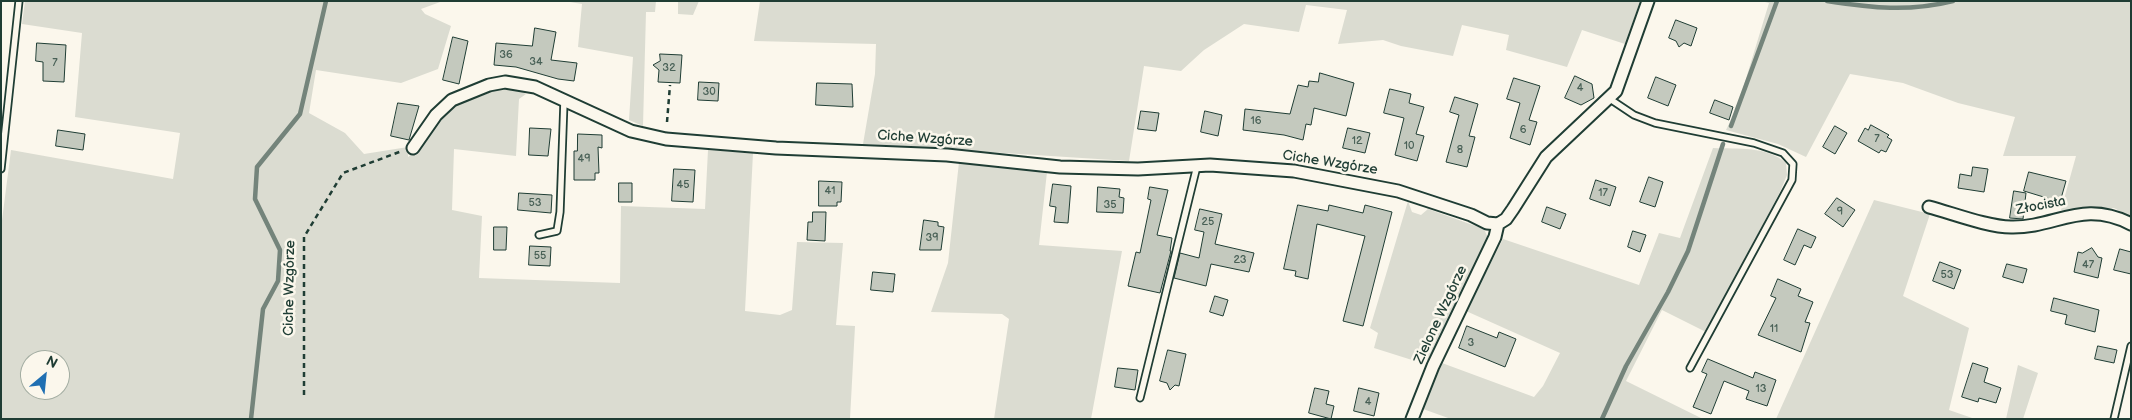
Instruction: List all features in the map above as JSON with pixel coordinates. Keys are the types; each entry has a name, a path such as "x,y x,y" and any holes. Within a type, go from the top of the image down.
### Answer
{"street":[{"path":"1498,224 1506,219 1546,156 1610,99 1623,76 1648,1"},
{"name":"Ciche Wzgórze","path":"413,148 443,107 452,100 489,85 505,82 519,83 631,131 666,140 776,148 947,155 1060,167 1138,169 1197,166 1294,171 1375,185 1471,215 1487,223 1498,224"},
{"name":"Złocista","path":"1929,207 2011,227 2084,214 2114,217 2131,224"},
{"name":"Zielone Wzgórze","path":"1412,419 1433,366 1495,237 1498,224"}],"lane":[{"path":"1,169 19,1"},
{"path":"1610,99 1634,115 1655,123 1754,143 1783,153 1793,164 1792,180 1690,368"},
{"path":"539,235 557,231 560,212 564,101"},
{"path":"1140,398 1197,166"},
{"path":"2114,419 2131,346"}],"path":[{"path":"667,122 670,85"},
{"name":"Ciche Wzgórze","path":"304,395 304,237 343,173 413,148"}],"shaded area":[{"path":"25,1 443,1 421,9 425,14 451,26 438,69 401,83 316,70 309,113 345,133 364,154 408,147 408,157 426,142 434,126 449,108 510,85 526,94 519,99 516,156 454,149 452,210 482,216 479,278 620,283 621,206 705,209 708,150 753,153 745,311 780,315 792,310 797,242 843,243 836,325 855,326 850,419 1,419 1,228 11,150 173,179 180,133 75,117 82,33 22,24"},
{"path":"564,1 656,1 655,12 646,12 643,126 629,120 633,57 578,47 582,4"},
{"path":"678,1 699,1 693,15 678,14"},
{"path":"760,1 1640,1 1625,44 1582,30 1567,67 1506,50 1509,35 1462,25 1453,56 1401,46 1383,40 1338,44 1347,10 1306,5 1299,32 1244,24 1204,50 1181,71 1144,66 1129,161 863,144 875,74 876,44 754,41"},
{"path":"1761,1 2131,1 2131,217 2114,208 2061,210 2076,156 2003,156 2015,117 1958,103 1903,83 1850,74 1806,157 1778,144 1726,130 1737,108 1769,3"},
{"path":"1713,148 1752,150 1770,154 1786,163 1787,175 1780,192 1706,332 1662,310 1626,381 1703,419 1451,419 1423,409 1442,363 1534,397 1543,386 1560,353 1466,311 1503,239 1639,285 1659,233 1680,238"},
{"path":"959,162 1047,172 1039,245 1122,251 1091,419 994,419 1009,319 1002,314 931,312 948,263"},
{"path":"1874,200 1930,214 1903,296 1969,328 1949,410 1975,419 1776,419"},
{"path":"1408,201 1412,212 1421,215 1428,209 1484,229 1488,238 1435,354 1430,360 1412,360 1374,348 1378,333 1370,328"},
{"path":"2018,365 2038,373 2023,419 2006,419"}],"building":[{"path":"1676,20 1697,28 1691,46 1684,43 1679,47 1676,41 1669,38"},
{"path":"535,28 556,32 551,60 577,63 574,81 558,79 516,67 494,65 496,43 532,46"},
{"path":"453,37 468,41 459,84 443,80"},
{"path":"37,43 66,45 64,82 43,81 43,62 36,61"},
{"path":"660,54 682,55 680,83 658,82 659,70 653,65 660,61"},
{"path":"1320,73 1354,83 1346,116 1314,108 1311,125 1306,124 1303,140 1284,135 1243,130 1245,109 1290,114 1298,85 1308,87 1309,81 1318,82"},
{"path":"1575,76 1592,84 1594,98 1581,105 1565,98"},
{"path":"1656,77 1676,85 1668,106 1648,98"},
{"path":"1514,78 1540,86 1529,120 1537,122 1530,145 1510,138 1520,103 1507,99"},
{"path":"699,82 719,83 718,101 698,100"},
{"path":"817,83 852,84 853,107 816,105"},
{"path":"1390,89 1411,94 1409,103 1424,107 1416,134 1424,136 1417,161 1395,155 1404,118 1384,113"},
{"path":"1455,97 1478,104 1469,136 1475,137 1467,167 1446,162 1459,115 1450,112"},
{"path":"1715,100 1733,107 1729,120 1710,113"},
{"path":"398,103 419,106 409,140 391,136"},
{"path":"1141,111 1159,113 1156,131 1138,129"},
{"path":"1205,111 1222,115 1218,136 1201,132"},
{"path":"1871,125 1889,135 1887,137 1892,140 1886,152 1881,150 1879,153 1858,141 1865,128 1868,130"},
{"path":"1835,126 1847,133 1835,154 1823,147"},
{"path":"530,128 551,129 548,156 529,155"},
{"path":"1348,128 1370,133 1365,153 1343,148"},
{"path":"58,130 85,134 83,150 56,146"},
{"path":"578,134 602,135 602,148 598,147 599,173 595,173 595,180 574,180 574,151 577,151"},
{"path":"1973,167 1988,169 1984,192 1958,188 1960,174 1971,176"},
{"path":"674,169 695,170 693,202 672,201"},
{"path":"2029,172 2066,181 2060,202 2024,191"},
{"path":"1649,177 1663,182 1655,207 1640,202"},
{"path":"1596,180 1616,187 1610,206 1590,199"},
{"path":"819,181 842,182 841,202 837,202 837,206 819,206"},
{"path":"619,183 632,183 632,202 619,202"},
{"path":"1053,184 1071,186 1068,223 1054,222 1056,207 1050,206"},
{"path":"1098,187 1120,189 1119,197 1124,198 1123,213 1097,212"},
{"path":"1150,187 1168,190 1157,235 1172,238 1171,251 1160,293 1128,286 1136,252 1140,253 1151,200 1148,199"},
{"path":"2014,191 2026,193 2023,219 2010,218"},
{"path":"519,193 552,195 551,213 518,210"},
{"path":"1837,198 1855,210 1843,227 1825,214"},
{"path":"1298,205 1328,211 1329,205 1363,213 1365,205 1392,212 1363,326 1343,321 1365,236 1317,224 1308,279 1295,276 1296,271 1284,269"},
{"path":"1547,207 1566,214 1560,229 1542,222"},
{"path":"1200,209 1222,214 1215,244 1254,253 1249,272 1211,264 1206,286 1174,278 1180,253 1199,258 1204,232 1195,230"},
{"path":"813,212 826,212 825,241 807,240 808,222 812,222"},
{"path":"924,220 938,222 938,226 944,227 941,250 920,250"},
{"path":"494,227 507,227 506,250 494,250"},
{"path":"1798,229 1816,237 1811,248 1804,245 1795,265 1784,260"},
{"path":"1633,231 1646,235 1640,252 1628,247"},
{"path":"530,246 551,247 550,266 529,265"},
{"path":"2092,248 2098,257 2102,258 2098,278 2074,272 2078,252 2082,253"},
{"path":"2120,249 2131,252 2131,274 2114,270"},
{"path":"1940,262 1961,270 1954,289 1933,281"},
{"path":"2007,264 2027,269 2023,283 2003,277"},
{"path":"873,272 895,274 893,292 871,290"},
{"path":"1778,279 1801,289 1798,296 1813,302 1805,322 1810,323 1801,352 1758,335 1776,298 1771,296"},
{"path":"1215,296 1228,300 1223,316 1210,312"},
{"path":"2054,298 2099,310 2095,332 2065,324 2067,315 2051,311"},
{"path":"1467,326 1497,338 1499,332 1516,339 1505,367 1459,348"},
{"path":"2098,346 2117,350 2114,363 2095,359"},
{"path":"1168,350 1186,354 1179,386 1175,385 1170,390 1167,383 1160,381"},
{"path":"1708,359 1753,378 1755,372 1776,380 1767,406 1746,399 1749,391 1724,381 1711,414 1693,407 1707,374 1702,372"},
{"path":"1973,363 1988,368 1984,382 2001,388 1996,403 1979,398 1978,402 1962,397"},
{"path":"1118,368 1138,370 1135,390 1115,387"},
{"path":"1315,388 1329,391 1326,404 1334,406 1331,419 1309,413"},
{"path":"1359,388 1379,393 1374,416 1354,411"}],"waterway":[{"path":"251,419 263,309 278,281 280,250 255,199 257,167 300,114 326,1"},
{"path":"1731,126 1777,1"},
{"path":"1827,1 1890,8 1921,7 1953,1"},
{"path":"1602,419 1626,366 1668,292 1688,251 1723,144"}]}
